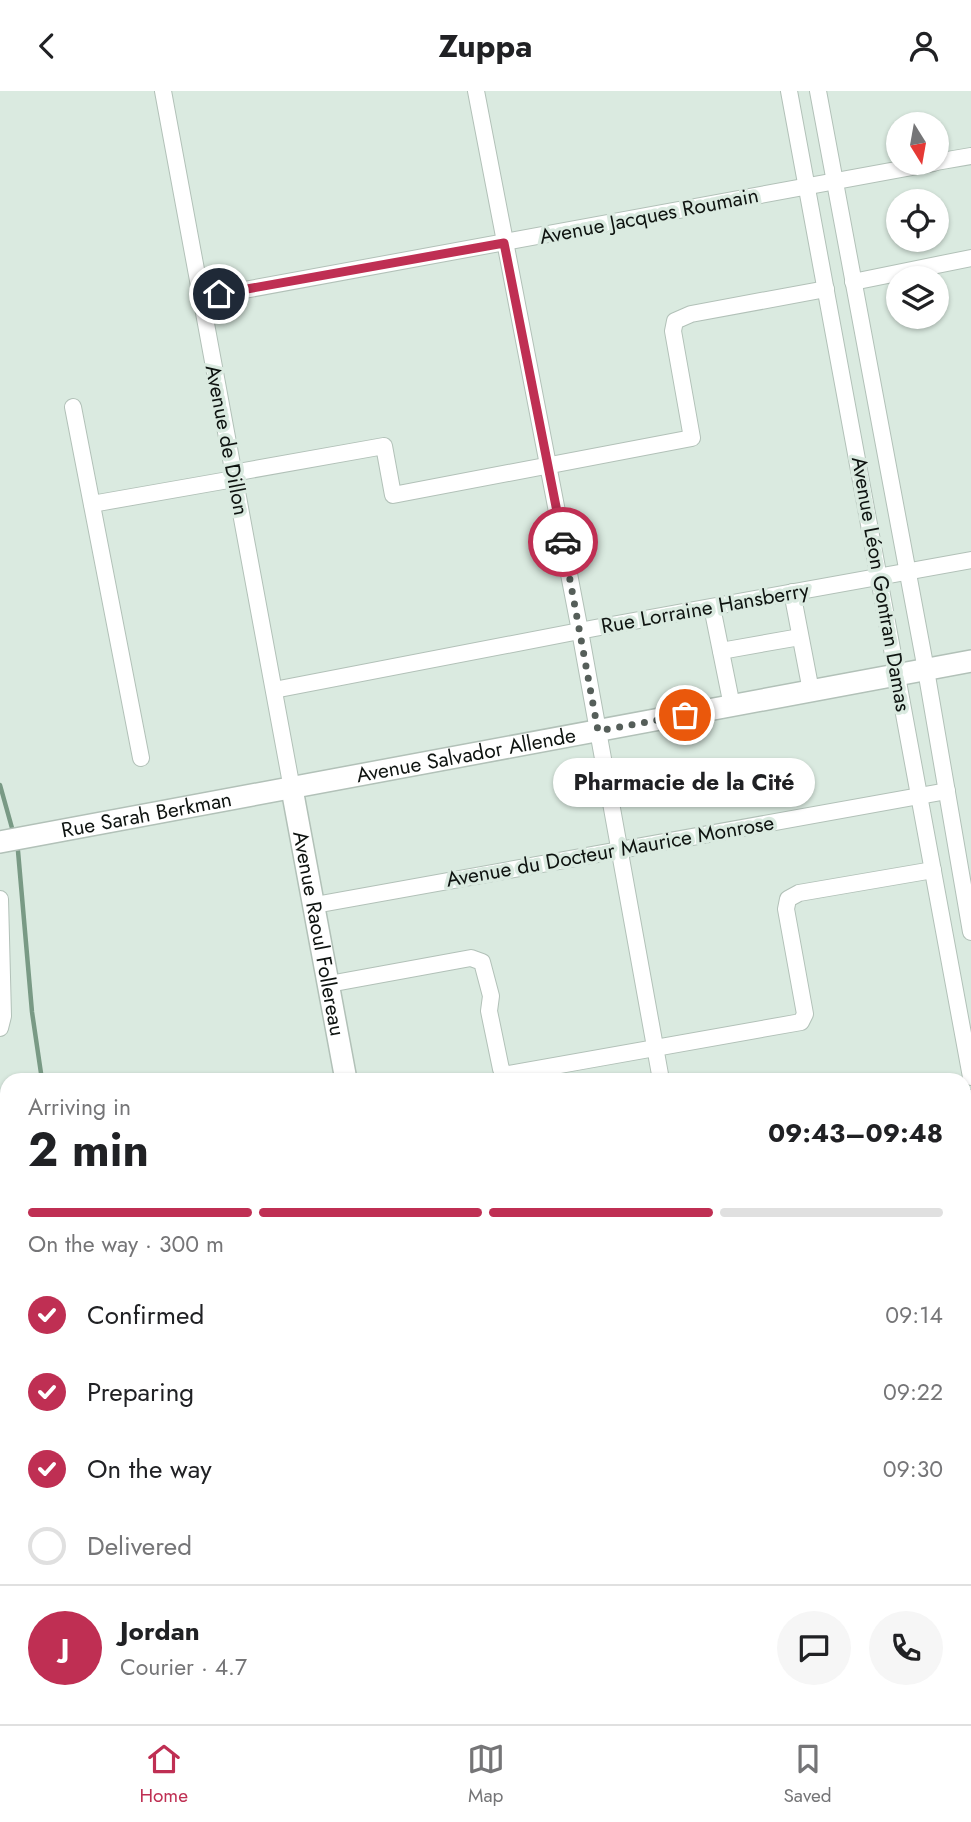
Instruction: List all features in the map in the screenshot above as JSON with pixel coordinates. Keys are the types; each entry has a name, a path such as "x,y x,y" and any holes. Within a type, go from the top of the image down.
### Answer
{"main road":[{"name":"Avenue Salvador Allende","path":"292,789 971,661"},
{"name":"Rue Sarah Berkman","path":"0,842 292,789"},
{"name":"Avenue Raoul Follereau","path":"292,789 345,1073"}],"street":[{"name":"Avenue de Dillon","path":"163,91 292,789"},
{"path":"476,91 580,631 660,1073"},
{"name":"Avenue Léon Gontran Damas","path":"789,91 970,1073"},
{"name":"Avenue Léon Gontran Damas","path":"818,91 926,670 971,932"},
{"name":"Avenue Jacques Roumain","path":"949,160 971,156"},
{"name":"Avenue Jacques Roumain","path":"201,298 886,171"},
{"path":"853,282 971,258"},
{"path":"92,504 384,446 393,495 692,438 673,331 675,321 691,314 826,289"},
{"path":"73,407 141,758"},
{"name":"Rue Lorraine Hansberry","path":"274,690 971,560"},
{"path":"792,592 811,691"},
{"path":"712,607 732,706"},
{"path":"721,651 800,637"},
{"name":"Avenue du Docteur Maurice Monrose","path":"315,905 947,791"},
{"path":"329,984 471,958 482,962 491,996 489,1011 503,1073 801,1023 805,1014 786,909 788,899 799,893 933,870"},
{"path":"0,899 3,1016 0,1028"}],"waterway":[{"path":"0,785 12,828"},
{"path":"18,851 32,1012 41,1073"}],"way so far":[{"path":"563,542 598,731 685,715"}],"place":[{"name":"Pharmacie de la Cité","path":"685,715"}],"route":[{"path":"219,294 504,243 563,542"}]}
